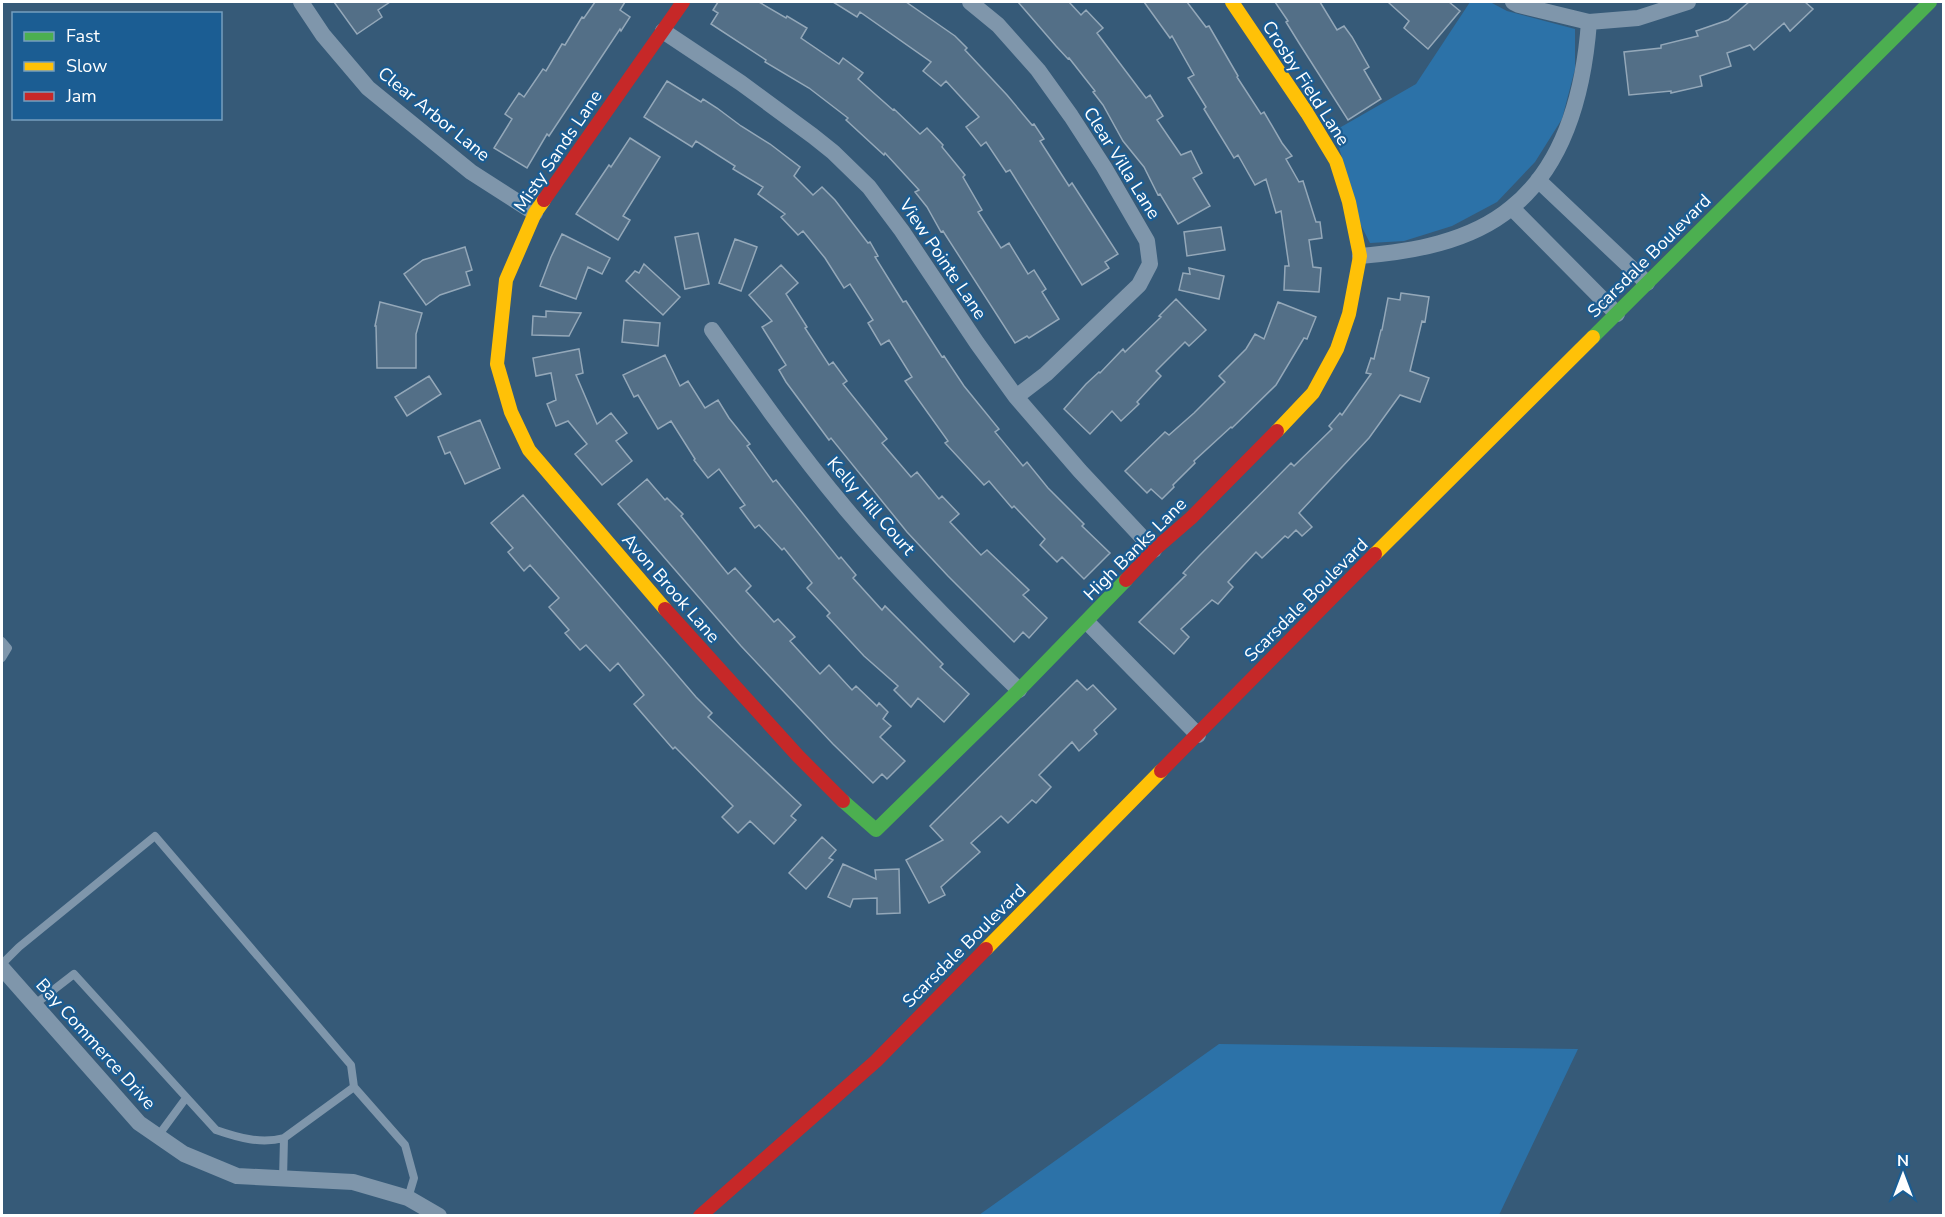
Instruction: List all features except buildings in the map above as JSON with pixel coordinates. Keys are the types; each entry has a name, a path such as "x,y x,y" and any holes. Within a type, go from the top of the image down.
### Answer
{"street":[{"name":"Clear Arbor Lane","path":"301,2 323,35 368,88 471,172 534,213"},
{"name":"Misty Sands Lane","path":"499,335 506,280 534,213 683,2"},
{"name":"Clear Villa Lane","path":"970,2 998,25 1038,70 1071,116 1147,241 1149,253 1150,264 1139,285 1046,374 1016,397"},
{"name":"Crosby Field Lane","path":"1232,2 1307,113 1336,161 1355,227 1360,256"},
{"path":"1513,2 1589,22 1638,18 1688,2"},
{"name":"Scarsdale Boulevard","path":"700,1215 876,1061 1647,283 1930,2"},
{"path":"1360,256 1402,253 1466,234 1512,208 1538,180 1563,136 1578,97 1586,59 1589,22"},
{"name":"View Pointe Lane","path":"663,31 741,83 813,136 869,187 902,231 1016,397 1080,471 1155,550"},
{"path":"1538,180 1647,283"},
{"path":"1512,208 1617,314"},
{"name":"High Banks Lane","path":"876,830 1020,690 1155,550 1191,518 1312,393 1337,349 1349,314 1360,256"},
{"name":"Kelly Hill Court","path":"712,330 775,418 846,510 929,600 1020,690"},
{"name":"Avon Brook Lane","path":"499,335 497,364 511,412 529,450 714,665 805,763 850,808 876,830"},
{"path":"1087,622 1198,735"},
{"name":"Bay Commerce Drive","path":"2,966 139,1123 184,1154 237,1176 353,1182 408,1198 433,1214"}],"lane":[{"path":"2,641 8,648 2,658"},
{"path":"2,966 19,947 155,836 351,1065 354,1087 405,1145 414,1178 408,1198"},
{"path":"34,1005 74,974 216,1130 240,1138 272,1142 284,1138 354,1087"},
{"path":"158,1136 186,1098"},
{"path":"283,1179 284,1138"}],"shaded area":[{"path":"1470,2 1490,2 1507,11 1575,29 1575,69 1562,119 1535,162 1497,202 1452,226 1404,241 1370,243 1349,202 1343,161 1334,131 1416,84"},
{"path":"1219,1044 1578,1049 1499,1215 979,1215"}],"traffic: fast":[{"path":"1593,337 1930,2"},
{"path":"843,801 876,830 1019,690 1126,580"}],"traffic: slow":[{"path":"1232,2 1307,113 1336,161 1349,202 1360,256 1349,314 1337,349 1313,393 1277,431"},
{"path":"544,200 535,213 506,280 497,364 511,412 529,450 665,609"},
{"path":"1375,554 1593,337"},
{"path":"986,949 1161,771"}],"traffic: jam":[{"path":"544,200 683,2"},
{"path":"1126,580 1277,431"},
{"path":"1161,771 1375,554"},
{"path":"665,609 798,756 843,801"},
{"path":"700,1216 876,1061 986,949"}]}
